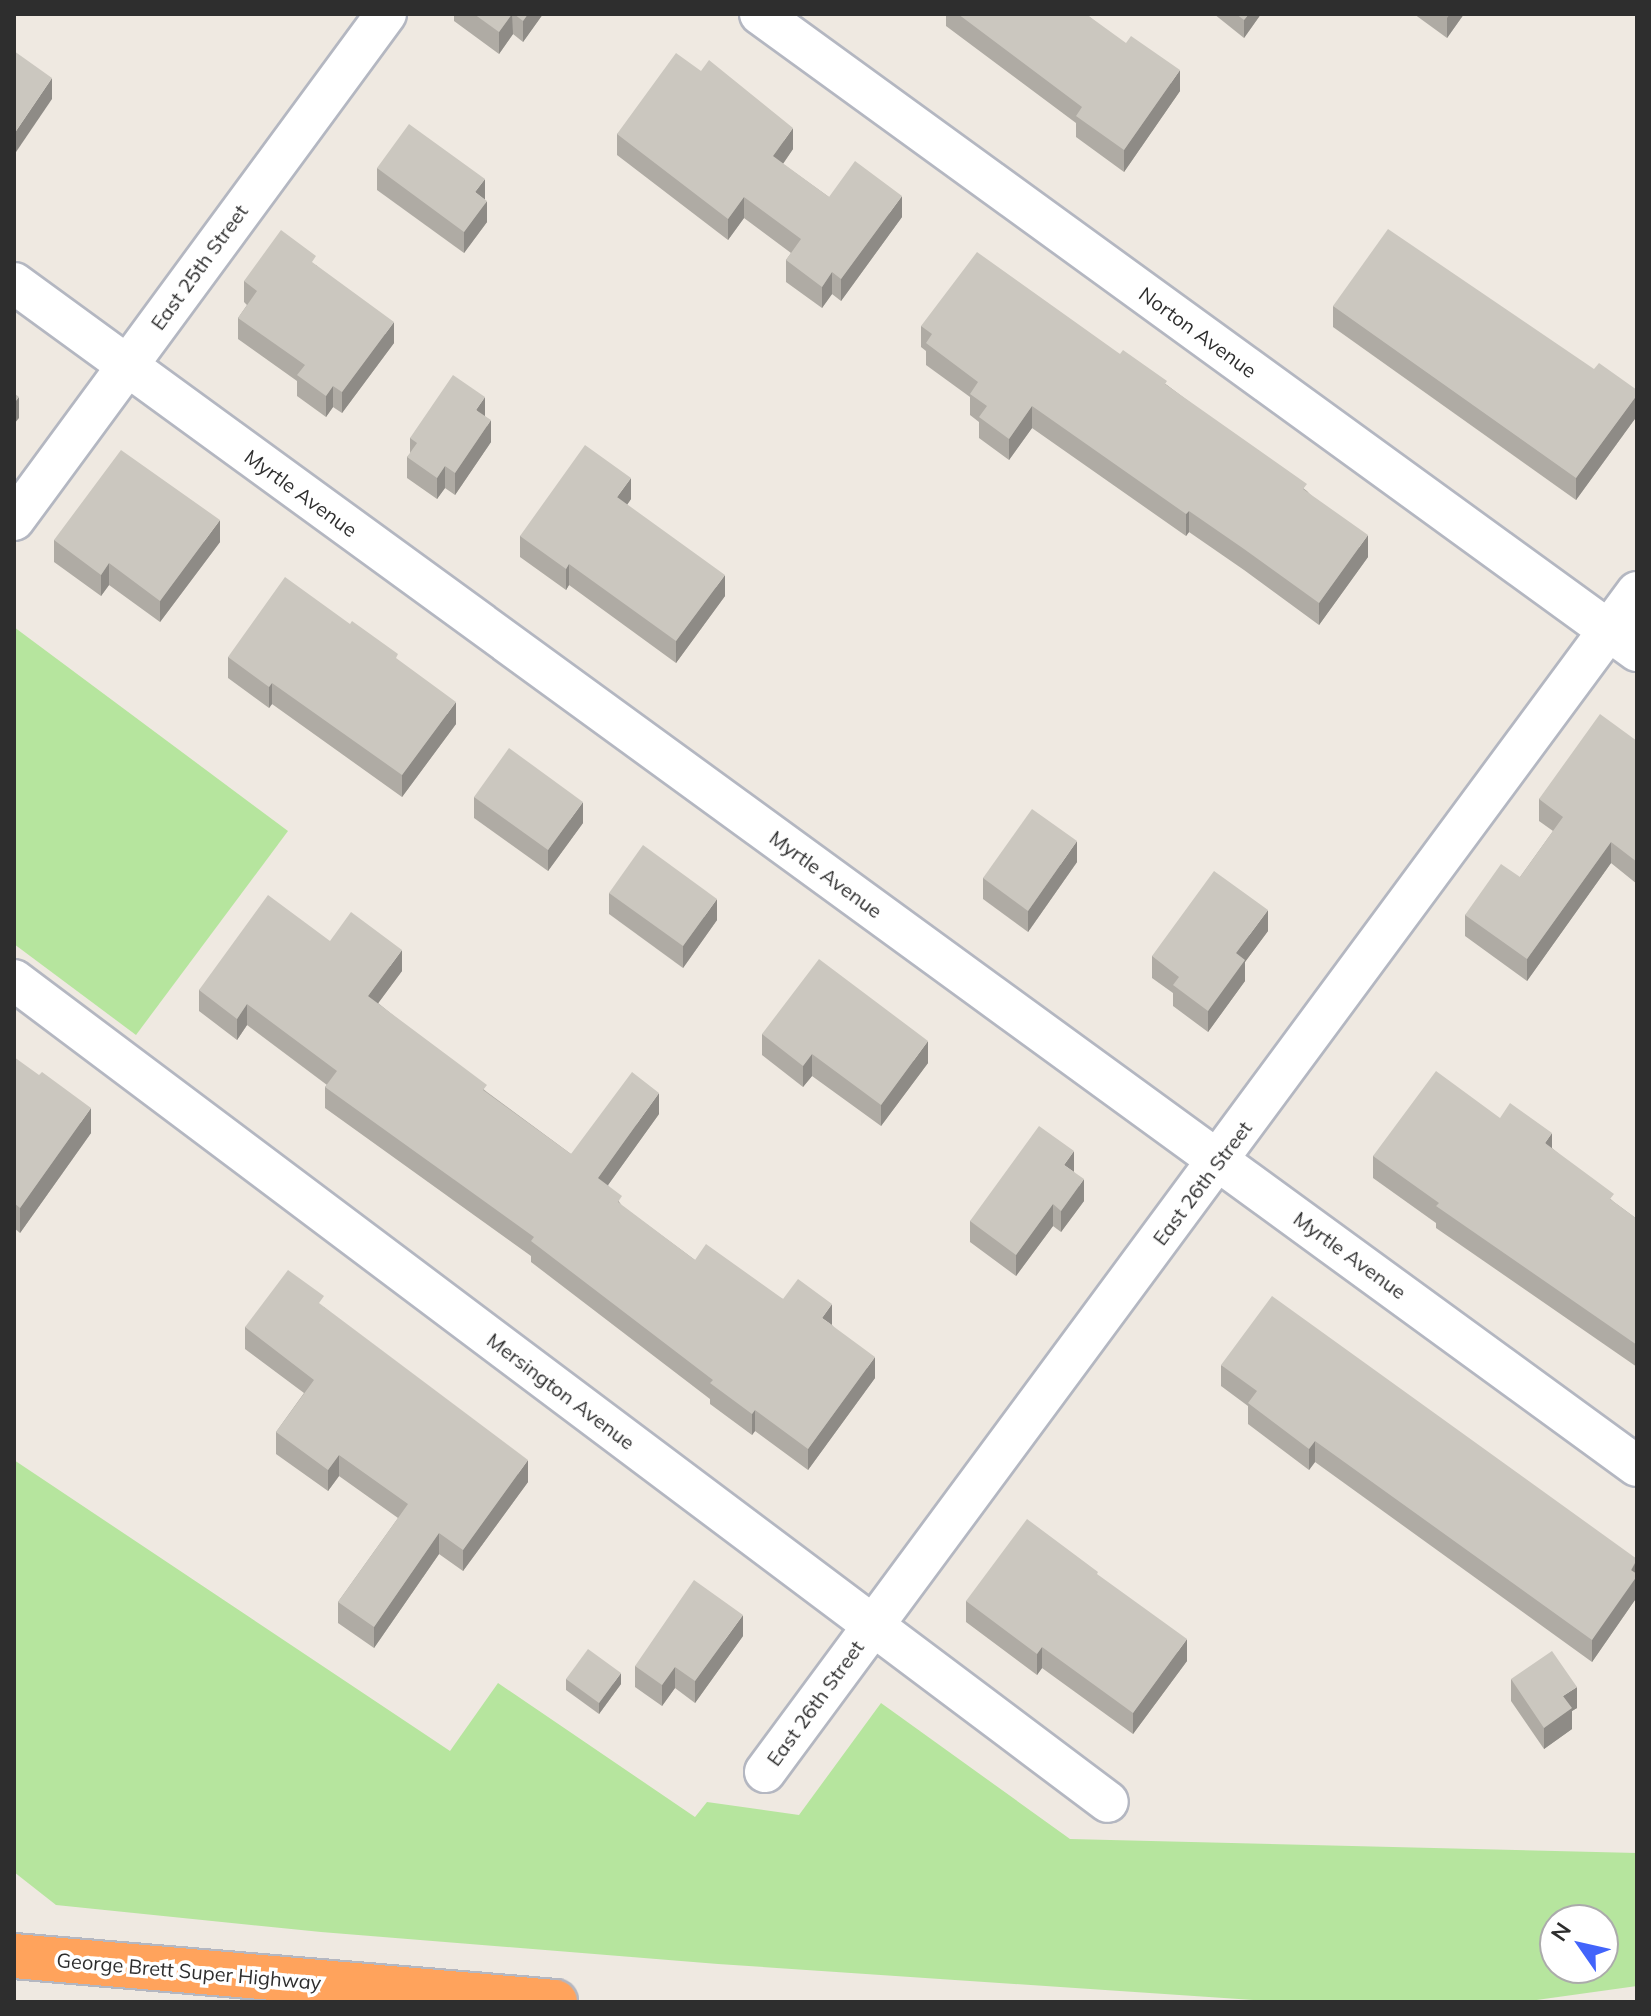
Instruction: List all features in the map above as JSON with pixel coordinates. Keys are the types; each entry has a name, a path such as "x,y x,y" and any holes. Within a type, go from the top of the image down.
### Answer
{"highway":[{"name":"George Brett Super Highway","path":"14,1956 555,2002"}],"street":[{"name":"East 25th Street","path":"14,520 386,14"},
{"name":"Norton Avenue","path":"760,14 1623,640"},
{"name":"Myrtle Avenue","path":"14,283 1220,1159 1637,1466"},
{"name":"East 26th Street","path":"765,1772 1220,1159 1623,640 1637,592"},
{"name":"Mersington Avenue","path":"14,980 1108,1802"}],"green space":[{"path":"14,627 288,831 136,1035 14,944"},
{"path":"14,1460 450,1751 498,1683 695,1817 707,1802 799,1815 881,1703 1070,1839 1637,1853 1637,1986 1523,2002 1282,2002 718,1964 321,1932 56,1905 14,1872"}],"building":[{"path":"474,14 512,14 499,32"},
{"path":"514,14 528,14 523,21"},
{"path":"958,14 1086,14 1126,43 1131,36 1180,70 1124,150 1076,116 1082,107"},
{"path":"14,51 52,78 14,134"},
{"path":"676,53 701,71 709,60 793,128 773,156 829,197 855,161 902,196 841,279 832,272 822,287 786,260 801,239 744,197 728,219 617,134"},
{"path":"409,124 485,179 475,192 487,201 464,232 377,168"},
{"path":"1388,229 1594,369 1599,363 1637,390 1637,395 1576,478 1333,306"},
{"path":"281,230 316,256 312,262 394,322 342,392 333,386 326,396 297,375 305,365 238,318 257,291 244,281"},
{"path":"977,252 1120,354 1123,350 1167,381 1165,384 1307,484 1303,489 1368,535 1319,603 1032,406 1009,439 979,417 987,406 970,394 978,382 926,343 932,334 921,326"},
{"path":"453,375 485,397 476,410 491,420 455,473 445,466 437,478 407,457 417,443 410,438"},
{"path":"585,445 631,478 617,497 725,575 676,641 569,564 566,569 520,536"},
{"path":"121,450 220,520 160,601 109,563 101,575 54,540"},
{"path":"285,577 398,654 396,658 456,702 402,775 272,683 269,687 228,657"},
{"path":"1600,714 1637,741 1637,862 1611,842 1527,959 1465,915 1501,864 1520,877 1563,817 1539,799"},
{"path":"509,748 583,802 548,850 474,797"},
{"path":"1032,809 1077,841 1028,911 983,878"},
{"path":"643,845 717,899 683,946 609,893"},
{"path":"1214,871 1268,910 1236,953 1245,960 1208,1011 1173,985 1179,977 1152,956"},
{"path":"268,895 330,941 351,912 402,950 368,996 487,1085 483,1090 571,1154 632,1072 659,1093 598,1178 622,1196 618,1202 695,1260 706,1244 783,1299 798,1279 832,1304 822,1318 875,1357 808,1449 755,1410 752,1414 710,1383 713,1380 531,1241 534,1237 325,1087 337,1071 247,1004 237,1019 199,990"},
{"path":"819,959 928,1041 881,1105 812,1054 803,1066 762,1034"},
{"path":"14,1057 39,1075 42,1072 91,1108 20,1208 14,1203"},
{"path":"1436,1071 1500,1118 1510,1103 1552,1133 1545,1143 1614,1194 1610,1199 1637,1219 1637,1345 1436,1206 1439,1203 1373,1156"},
{"path":"1039,1126 1074,1151 1064,1165 1084,1179 1061,1211 1053,1204 1016,1255 970,1221"},
{"path":"288,1270 324,1296 319,1303 528,1460 463,1550 439,1533 374,1627 338,1602 408,1504 339,1455 328,1470 276,1432 314,1380 245,1327"},
{"path":"1272,1296 1637,1559 1631,1570 1637,1576 1592,1640 1315,1441 1309,1449 1248,1403 1257,1391 1221,1365"},
{"path":"1027,1519 1187,1639 1133,1713 1042,1647 1037,1654 966,1601"},
{"path":"694,1580 743,1615 695,1681 675,1667 662,1685 635,1666"},
{"path":"588,1649 621,1673 599,1703 566,1679"},
{"path":"1552,1651 1577,1687 1563,1696 1572,1708 1544,1728 1511,1679"}]}
